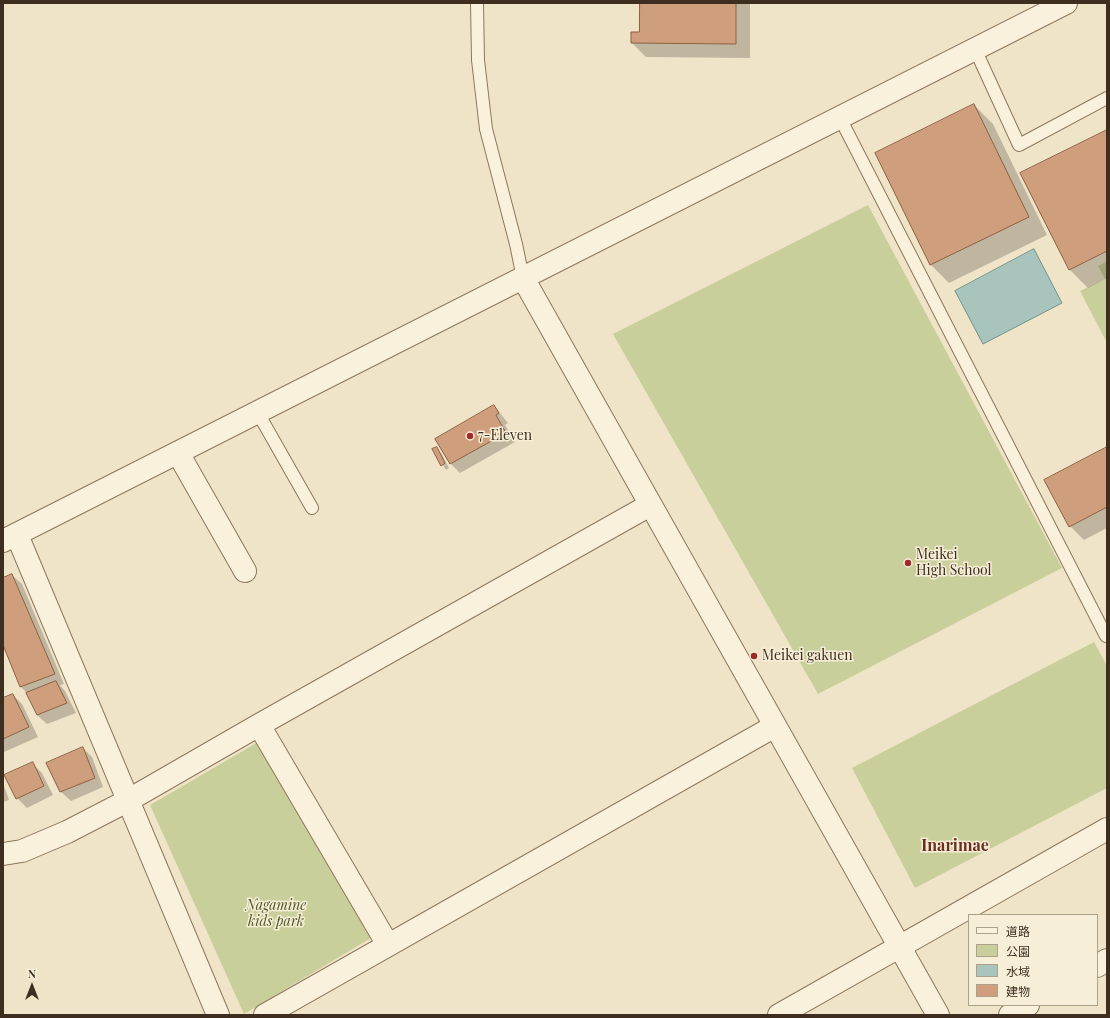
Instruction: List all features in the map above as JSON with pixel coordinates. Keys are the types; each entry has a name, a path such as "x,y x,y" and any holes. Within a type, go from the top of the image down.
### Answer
{"street":[{"path":"218,1015 127,801 10,538 1066,3"},
{"path":"523,278 938,1015"},
{"path":"178,453 245,571"},
{"path":"3,854 22,851 67,832 127,801 650,505"},
{"path":"259,725 388,945"},
{"path":"265,1015 775,726"},
{"path":"779,1015 1107,829"},
{"path":"1098,965 1107,960"},
{"path":"1010,1015 1026,1006"}],"lane":[{"path":"477,3 478,60 486,130 523,278"},
{"path":"975,49 1018,145 1107,98"},
{"path":"840,118 1106,636"},
{"path":"258,412 312,508"}],"green space":[{"path":"868,205 1062,568 818,694 613,334"},
{"path":"1107,261 1107,343 1080,291 1105,279 1098,266"},
{"path":"1094,642 1107,666 1107,788 915,888 852,768"},
{"name":"Nagamine kids park","path":"258,742 371,938 244,1014 150,805"}],"water":[{"path":"1034,249 1062,303 983,344 955,291"}],"building":[{"path":"640,3 736,3 736,44 631,43 631,32 639,32"},
{"path":"974,104 1029,217 930,265 875,153"},
{"path":"1107,130 1107,251 1069,270 1020,173"},
{"name":"7-Eleven","path":"494,405 499,413 496,415 506,433 450,464 435,439"},
{"path":"437,447 445,463 441,466 432,449"},
{"path":"1107,447 1107,507 1069,527 1044,480"},
{"path":"12,574 55,674 20,687 3,645 3,578"},
{"path":"56,681 67,703 37,715 26,693"},
{"path":"13,694 29,727 3,739 3,698"},
{"path":"83,747 95,778 60,792 46,763"},
{"path":"33,762 44,786 16,799 4,775"}],"place":[{"name":"7-Eleven","path":"470,436"},
{"name":"Meikei High School","path":"908,563"},
{"name":"Meikei gakuen","path":"754,656"}],"district":[{"name":"Inarimae","path":"955,846"}]}
